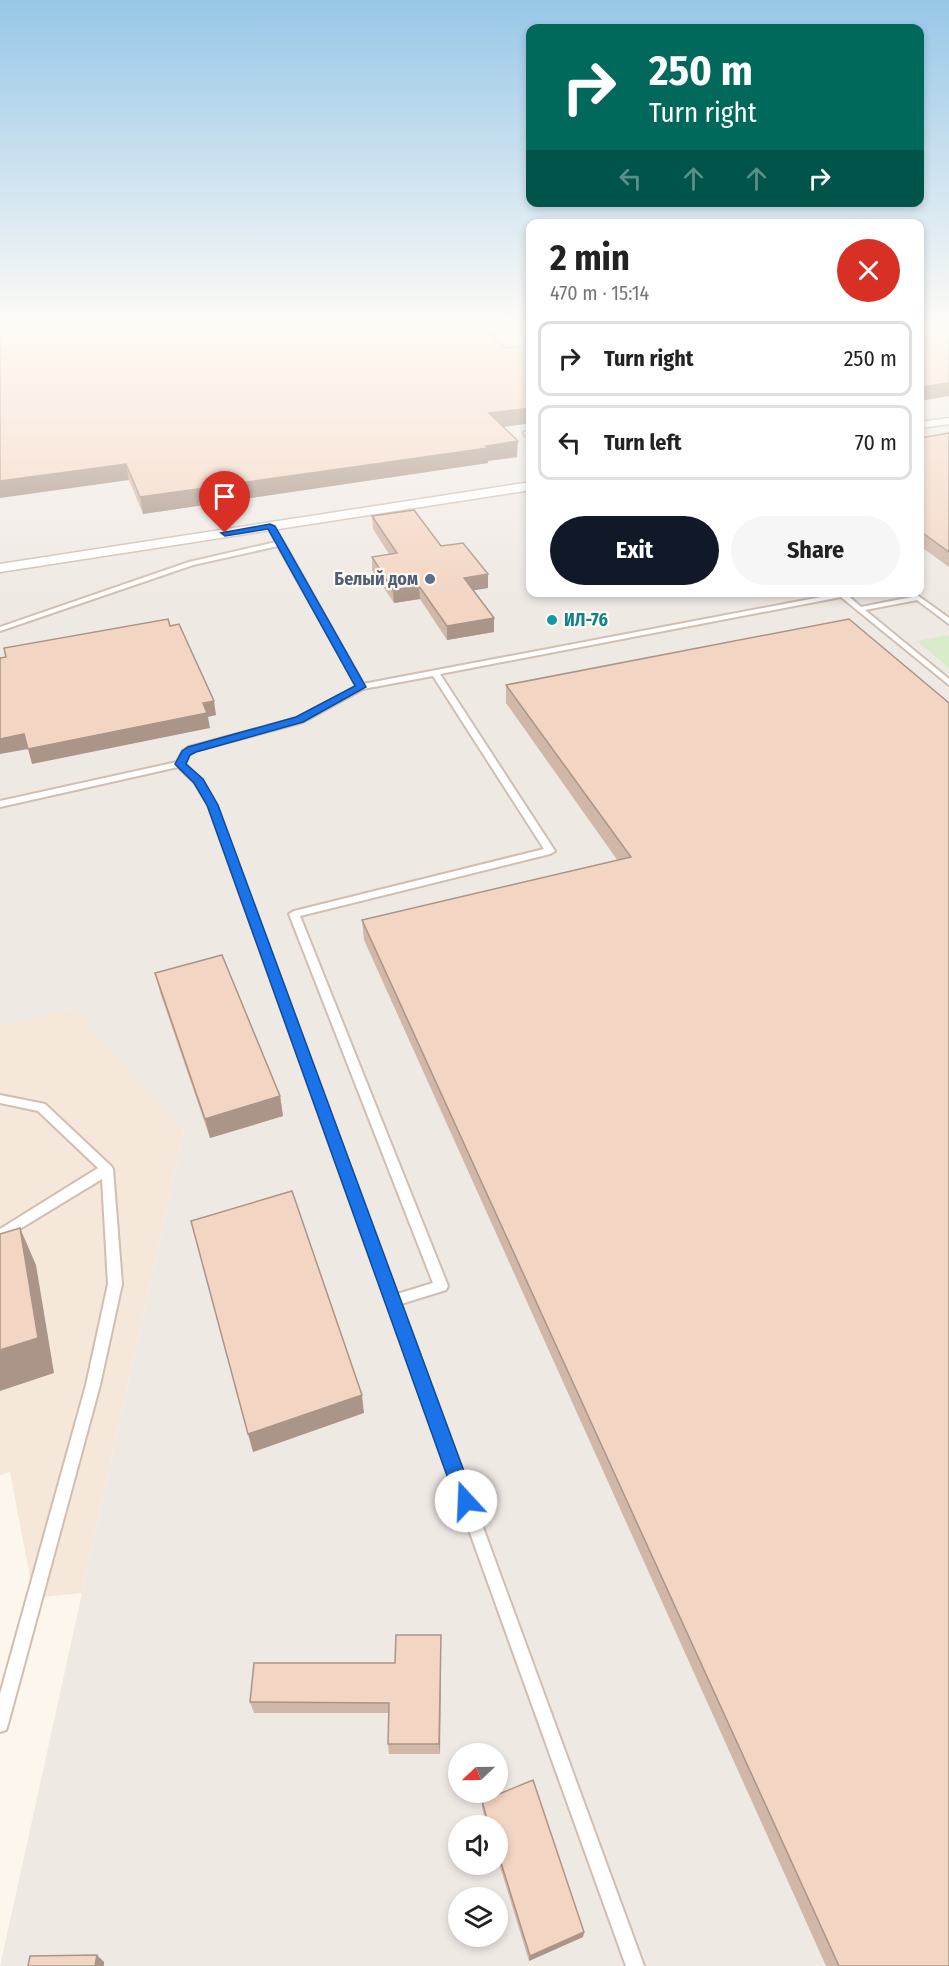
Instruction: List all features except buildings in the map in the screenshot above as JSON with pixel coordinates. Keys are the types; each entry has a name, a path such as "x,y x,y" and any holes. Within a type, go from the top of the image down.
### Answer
{"street":[{"path":"924,424 949,421"},
{"path":"0,568 526,487"}],"lane":[{"path":"270,526 361,687"},
{"path":"0,629 191,564 280,543"},
{"path":"0,804 180,764 186,753 192,749 300,720 361,687 826,597"},
{"path":"845,597 949,683"},
{"path":"860,609 918,598 949,622"},
{"path":"393,1301 441,1286 294,914 550,851 435,673"},
{"path":"180,764 199,782 212,805 635,1966"},
{"path":"0,1099 40,1107 107,1169 115,1284 93,1385 0,1724"},
{"path":"0,1236 107,1169"}],"shaded area":[{"path":"0,418 526,418 526,597 924,597 924,418 949,418 949,1966 0,1966 184,1130 73,1008 0,1027"},
{"path":"73,1008 184,1130 82,1593 34,1598 10,1472 0,1475 0,1027"}],"green space":[{"path":"949,636 949,668 917,641"}],"place":[{"name":"Белый дом","path":"430,579"},
{"name":"ИЛ-76","path":"552,620"}],"route":[{"path":"225,533 270,526 361,687 300,720 192,749 186,753 180,764 199,782 212,805 466,1501"}]}
